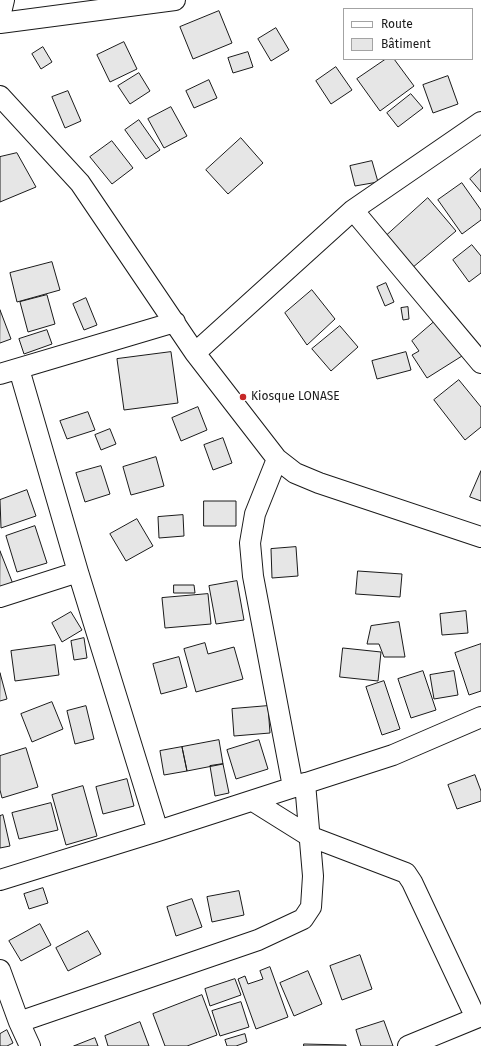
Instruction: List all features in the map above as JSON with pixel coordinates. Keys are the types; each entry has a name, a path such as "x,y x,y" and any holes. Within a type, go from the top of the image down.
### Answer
{"street":[{"path":"0,17 4,0"},
{"path":"0,23 175,0"},
{"path":"0,96 80,183 195,353 277,459 295,473 319,483 481,537"},
{"path":"195,353 353,210 481,122"},
{"path":"353,210 481,363"},
{"path":"0,374 175,322"},
{"path":"19,369 78,572 158,831"},
{"path":"19,1022 258,940 303,919 311,907 313,876 309,836 254,576 250,543 255,514 277,459"},
{"path":"0,597 78,572"},
{"path":"0,880 393,755 481,717"},
{"path":"253,800 309,836 406,873 412,882 478,1017 408,1046"},
{"path":"0,970 19,1022 30,1046"}],"building":[{"path":"219,11 232,43 193,59 180,27"},
{"path":"276,28 289,50 271,61 258,39"},
{"path":"124,42 137,69 110,82 97,55"},
{"path":"43,47 52,62 41,69 32,54"},
{"path":"248,52 253,67 233,73 228,58"},
{"path":"385,60 395,60 414,86 380,111 357,79"},
{"path":"336,67 352,90 331,104 316,81"},
{"path":"139,73 150,91 130,104 118,86"},
{"path":"448,76 458,104 433,113 423,85"},
{"path":"209,80 217,98 194,108 186,91"},
{"path":"68,91 81,121 65,128 52,97"},
{"path":"411,94 423,108 398,127 387,113"},
{"path":"171,107 187,136 164,148 148,119"},
{"path":"139,120 160,150 146,159 125,130"},
{"path":"241,138 263,163 228,194 206,170"},
{"path":"112,141 133,168 112,184 90,157"},
{"path":"17,153 36,187 0,202 0,157"},
{"path":"372,161 378,182 355,186 350,166"},
{"path":"481,169 481,192 470,179"},
{"path":"462,183 481,210 481,220 462,234 438,200"},
{"path":"428,198 456,231 412,268 386,236"},
{"path":"472,245 481,256 481,273 469,282 453,260"},
{"path":"52,262 60,290 17,302 10,273"},
{"path":"386,283 394,302 385,306 377,287"},
{"path":"312,290 335,319 307,345 285,313"},
{"path":"47,295 55,324 28,332 20,302"},
{"path":"86,298 97,325 84,330 73,304"},
{"path":"408,307 409,319 403,320 401,308"},
{"path":"0,310 11,339 0,343"},
{"path":"434,322 462,356 427,378 412,355 419,351 412,341"},
{"path":"340,326 358,347 331,371 312,349"},
{"path":"47,330 52,344 24,354 19,339"},
{"path":"171,352 178,403 124,410 117,359"},
{"path":"406,352 411,370 377,379 372,361"},
{"path":"459,380 481,407 481,427 465,440 434,400"},
{"path":"198,407 207,430 181,441 172,418"},
{"path":"88,412 95,430 67,439 60,421"},
{"path":"110,429 116,444 101,450 95,435"},
{"path":"223,438 232,463 213,470 204,445"},
{"path":"156,457 164,486 131,495 123,467"},
{"path":"101,466 110,494 85,502 76,473"},
{"path":"481,471 481,501 470,497"},
{"path":"27,490 36,516 1,528 0,500"},
{"path":"204,501 236,501 236,526 204,526"},
{"path":"183,515 184,536 159,538 158,517"},
{"path":"137,519 153,546 126,561 110,534"},
{"path":"35,526 47,563 17,572 6,536"},
{"path":"296,547 298,576 272,578 271,549"},
{"path":"0,551 13,584 0,589"},
{"path":"358,571 402,574 400,597 356,594"},
{"path":"237,581 244,620 216,624 209,586"},
{"path":"174,585 194,585 195,593 174,593"},
{"path":"208,594 211,624 165,628 162,598"},
{"path":"466,611 468,633 442,635 440,614"},
{"path":"71,612 82,630 62,642 52,623"},
{"path":"399,622 405,657 384,657 379,644 367,644 371,626"},
{"path":"84,638 87,658 74,660 71,641"},
{"path":"205,643 208,654 234,647 243,679 196,692 184,649"},
{"path":"481,644 481,691 469,695 455,653"},
{"path":"55,645 59,675 15,681 11,651"},
{"path":"343,648 381,652 378,681 340,677"},
{"path":"179,657 187,687 161,694 153,664"},
{"path":"423,671 436,710 411,718 398,679"},
{"path":"454,671 458,695 434,699 430,675"},
{"path":"0,673 7,699 0,701"},
{"path":"384,681 400,729 382,735 366,687"},
{"path":"52,702 63,729 32,742 21,714"},
{"path":"86,706 94,739 75,744 67,711"},
{"path":"268,706 270,733 234,736 232,709"},
{"path":"219,740 223,764 187,771 182,747"},
{"path":"259,740 268,769 236,779 227,750"},
{"path":"182,747 187,771 164,775 160,751"},
{"path":"26,748 38,787 2,798 0,790 0,756"},
{"path":"223,764 229,793 215,796 210,766"},
{"path":"475,775 481,791 481,801 457,809 448,785"},
{"path":"127,779 134,806 103,814 96,787"},
{"path":"83,786 97,836 66,845 52,795"},
{"path":"51,803 58,830 19,839 12,813"},
{"path":"3,815 10,846 0,848 0,816"},
{"path":"43,888 48,903 29,909 24,894"},
{"path":"239,891 244,915 212,922 207,897"},
{"path":"192,899 202,927 176,936 167,907"},
{"path":"40,924 51,945 21,961 9,941"},
{"path":"88,931 101,954 68,971 56,948"},
{"path":"360,955 372,989 342,1000 330,966"},
{"path":"270,967 288,1017 256,1029 238,979 245,976 248,984 263,979 260,971"},
{"path":"308,971 322,1004 294,1016 280,983"},
{"path":"235,979 241,995 210,1006 205,989"},
{"path":"202,995 217,1035 187,1046 165,1046 153,1014"},
{"path":"241,1002 249,1027 220,1036 212,1011"},
{"path":"384,1021 393,1046 361,1046 356,1030"},
{"path":"140,1022 149,1046 108,1046 105,1036"},
{"path":"7,1030 13,1043 7,1046 0,1046 0,1034"},
{"path":"245,1034 247,1042 236,1046 227,1046 225,1040"},
{"path":"95,1038 98,1046 74,1046"},
{"path":"304,1044 346,1045 346,1046 304,1046"}],"place":[{"name":"Kiosque LONASE","path":"243,397"}]}
